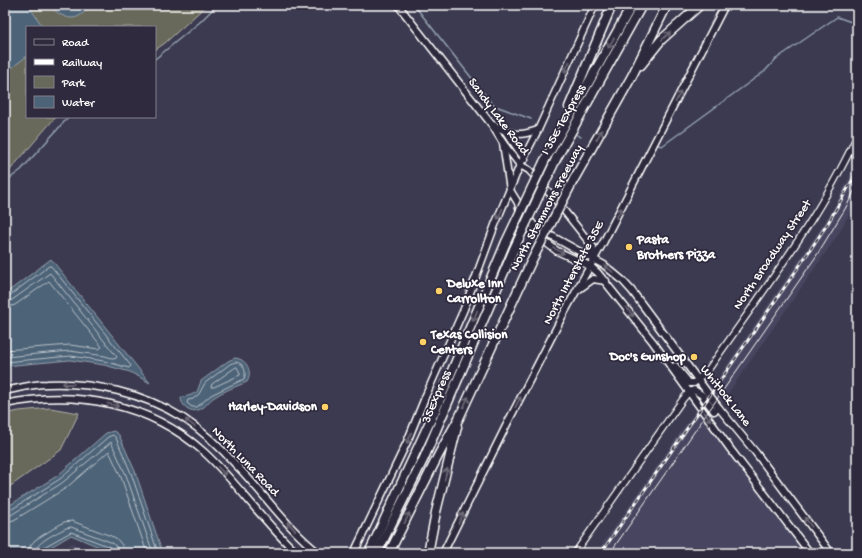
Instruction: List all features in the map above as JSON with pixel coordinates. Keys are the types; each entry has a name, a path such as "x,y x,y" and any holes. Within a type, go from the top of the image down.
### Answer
{"highway":[{"path":"550,151 557,129 571,102 612,5"},
{"name":"North Stemmons Freeway","path":"369,553 438,404 506,242 544,162 632,5"},
{"name":"I 35E TEXpress","path":"514,249 556,159 642,5"},
{"name":"North Stemmons Freeway","path":"389,553 459,418 531,262 573,181 632,76 667,5"},
{"path":"632,76 661,40 700,5"},
{"name":"35Express","path":"377,553 424,458 514,249"},
{"path":"428,553 436,512 459,418"}],"main road":[{"name":"Sandy Lake Road","path":"398,5 492,125 503,143 520,165 529,170 554,198 593,247 593,259"},
{"path":"354,553 407,442 426,394 464,309 488,242 520,165 538,130 595,5"},
{"name":"North Interstate 35E","path":"443,553 507,424 725,5"},
{"path":"492,125 506,132 521,135 538,130"},
{"path":"506,132 524,156 529,170"},
{"path":"503,143 510,190 535,227 593,259"},
{"name":"Whitlock Lane","path":"518,203 523,225 557,251 590,266 606,281 810,553"},
{"name":"Whitlock Lane","path":"593,259 613,272 632,291 719,408 831,553"},
{"path":"575,293 593,279 606,281"},
{"path":"653,342 662,348 689,383 694,383 698,379"},
{"name":"North Luna Road","path":"5,390 46,384 80,384 112,388 154,403 184,418 208,437 238,466 294,530 319,553"},
{"path":"689,392 694,390 699,392 714,411 719,408"},
{"name":"North Luna Road","path":"5,404 38,398 74,398 125,408 138,412 159,422 182,434 204,453 231,480 262,518 297,553"}],"street":[{"name":"North Broadway Street","path":"698,379 712,363 810,222 834,181 857,136"},
{"path":"575,553 689,392"}],"shaded area":[{"path":"857,162 857,200 838,235 722,402 711,388 831,213"},
{"path":"698,407 710,421 707,424 805,553 596,553"},
{"path":"72,543 94,553 58,553"}],"green space":[{"path":"5,5 207,5 156,49 156,26 26,26 26,118 56,118 5,176"},
{"path":"50,408 79,413 61,450 5,490 5,414"}],"water":[{"path":"5,5 28,5 42,26 26,26 26,57 5,73"},
{"path":"48,5 92,5 81,15 69,18 61,15"},
{"path":"51,259 150,383 130,372 104,365 70,360 5,366 5,294"},
{"path":"235,358 246,363 248,367 249,378 247,382 229,389 211,400 204,407 195,411 190,410 183,404 181,398 197,392 201,381 228,361"},
{"path":"114,431 119,435 135,471 162,553 113,553 71,535 41,553 5,553 5,508 57,476 106,433"}],"waterway":[{"path":"156,58 200,22 217,5"},
{"path":"414,5 493,105 531,119"},
{"path":"658,145 662,146 765,71 776,59 837,17 857,24"},
{"path":"5,182 21,170 69,118"},
{"path":"577,135 581,137"}],"tram line":[{"path":"610,553 815,258 845,209 857,186"}],"railway":[{"path":"601,553 802,262 828,223 857,172"}],"place":[{"name":"Pasta Brothers Pizza","path":"629,247"},
{"name":"Deluxe Inn Carrollton","path":"439,291"},
{"name":"Texas Collision Centers","path":"423,342"},
{"name":"Doc's Gunshop","path":"694,357"},
{"name":"Harley-Davidson","path":"325,407"}]}
